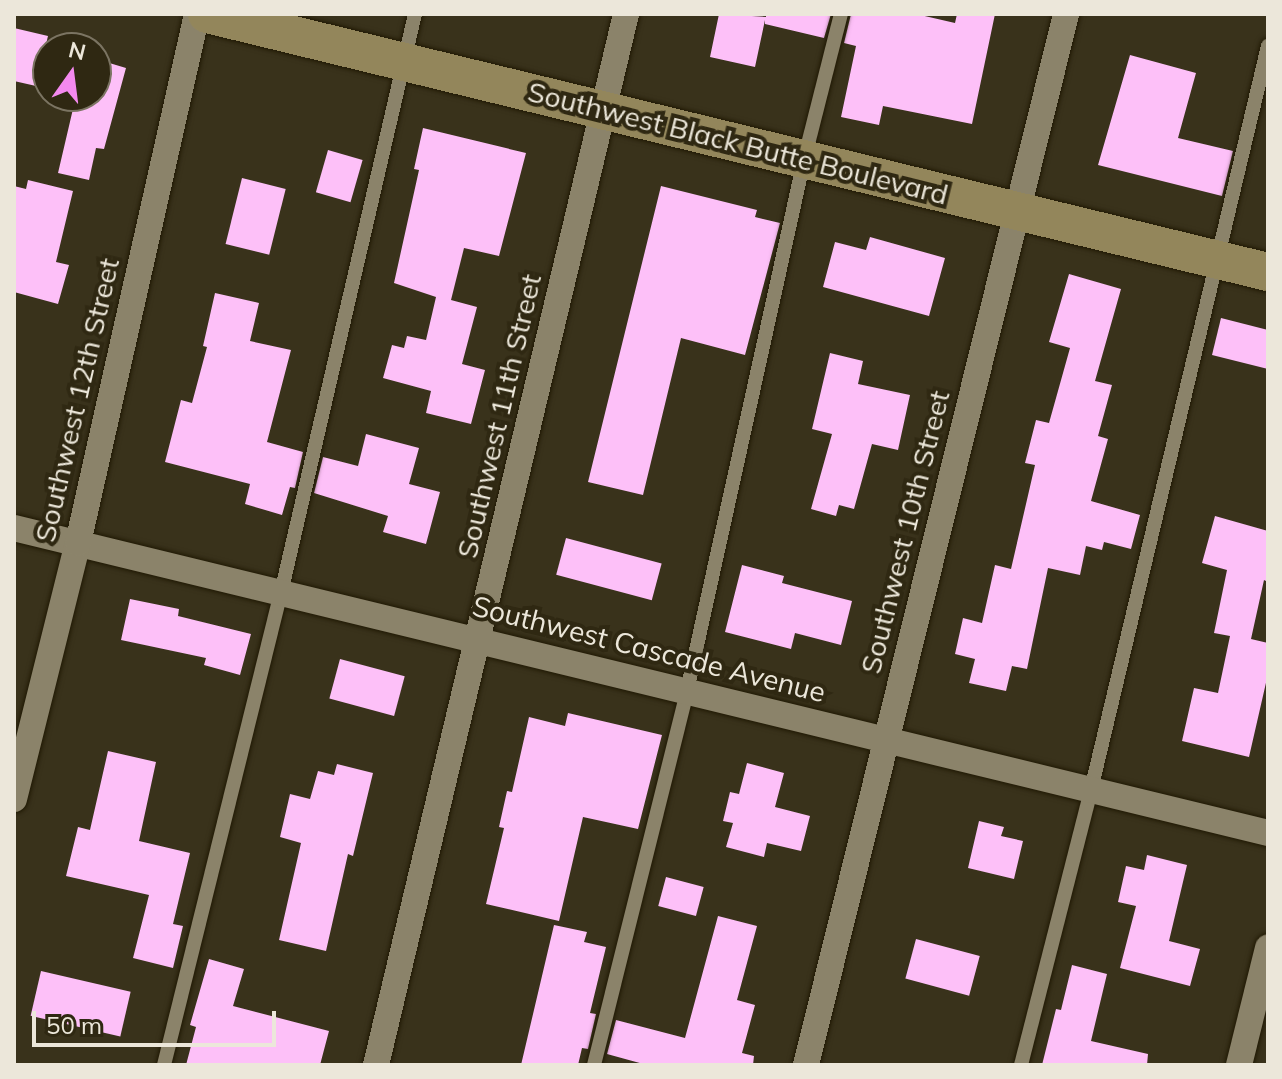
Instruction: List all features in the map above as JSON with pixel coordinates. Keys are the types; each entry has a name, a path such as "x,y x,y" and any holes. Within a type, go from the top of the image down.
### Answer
{"street":[{"name":"Southwest 12th Street","path":"14,799 78,543 197,14"},
{"name":"Southwest Black Butte Boulevard","path":"207,14 1268,272"},
{"name":"Southwest 11th Street","path":"376,1065 626,14"},
{"name":"Southwest 10th Street","path":"806,1065 1066,14"},
{"name":"Southwest Cascade Avenue","path":"14,528 1268,833"},
{"path":"1239,1065 1268,948"}],"lane":[{"path":"164,1065 281,593 415,14"},
{"path":"594,1065 687,691 804,160 841,14"},
{"path":"1021,1065 1091,790 1268,46"}],"building":[{"path":"719,14 766,17 766,14 831,14 824,38 765,24 765,20 755,67 710,57"},
{"path":"851,14 916,14 955,23 957,14 995,14 972,124 883,106 879,125 841,117 856,46 844,43"},
{"path":"14,28 32,32 32,85 14,81"},
{"path":"1130,55 1196,73 1178,138 1233,151 1222,196 1098,165"},
{"path":"112,64 126,68 104,149 96,148 89,180 58,173 72,112 112,112"},
{"path":"423,128 526,153 499,256 464,248 451,300 477,307 462,364 485,370 471,424 426,413 431,391 383,378 392,345 404,348 407,336 426,340 436,297 394,283 419,170 414,169"},
{"path":"328,150 363,160 350,202 316,192"},
{"path":"242,178 286,189 269,255 226,244"},
{"path":"28,180 73,191 56,262 69,265 58,304 14,292 14,186 26,189"},
{"path":"661,186 757,210 755,217 780,223 745,355 681,338 643,495 588,482"},
{"path":"870,237 945,258 929,316 823,287 835,242 866,250"},
{"path":"1069,274 1121,289 1095,381 1112,385 1098,436 1108,439 1091,501 1140,515 1131,549 1104,542 1102,550 1086,546 1080,575 1048,568 1027,669 1012,666 1006,691 969,683 975,659 955,654 963,618 982,623 995,565 1011,569 1035,465 1025,463 1036,420 1049,423 1070,348 1049,342"},
{"path":"215,293 259,303 250,341 291,350 267,442 303,452 295,488 290,487 282,515 245,504 250,484 165,462 181,400 192,403 207,347 203,346"},
{"path":"1221,318 1268,330 1268,369 1212,355"},
{"path":"830,353 863,361 858,384 910,395 898,450 872,444 854,509 839,505 836,516 811,509 832,434 812,429"},
{"path":"366,434 419,448 409,484 440,492 426,544 383,532 388,516 314,493 323,457 358,466"},
{"path":"1215,516 1268,531 1268,582 1264,580 1251,639 1268,643 1268,674 1249,757 1182,741 1194,688 1218,693 1230,636 1214,633 1227,570 1202,563"},
{"path":"566,538 662,564 652,600 556,575"},
{"path":"742,565 784,576 782,583 852,601 841,645 795,633 791,649 725,632"},
{"path":"130,599 179,609 178,616 251,634 240,675 204,665 206,658 121,640"},
{"path":"340,659 405,676 394,716 329,699"},
{"path":"568,713 662,735 638,829 583,817 559,921 486,904 504,828 499,827 507,791 512,792 529,717 565,726"},
{"path":"108,751 156,762 139,841 190,853 173,924 183,926 173,968 133,958 149,895 66,876 78,827 90,830"},
{"path":"747,763 784,773 775,807 810,816 801,851 767,843 764,857 726,847 733,823 723,821 730,792 739,794"},
{"path":"337,764 373,773 353,856 348,854 326,951 279,940 301,843 280,837 290,794 310,799 318,771 334,775"},
{"path":"979,821 1004,827 1001,836 1023,841 1014,879 968,868"},
{"path":"1147,855 1187,865 1169,941 1200,949 1190,986 1120,968 1136,906 1118,902 1126,866 1144,870"},
{"path":"666,877 704,887 696,916 658,906"},
{"path":"718,916 757,926 737,1000 755,1005 742,1053 754,1056 753,1065 647,1065 607,1054 616,1020 685,1038"},
{"path":"554,925 587,932 584,942 606,947 590,1013 596,1014 588,1049 582,1048 578,1065 521,1065"},
{"path":"916,939 980,956 969,996 905,979"},
{"path":"209,959 244,969 233,1006 329,1031 320,1065 186,1065 196,1027 190,1025"},
{"path":"1072,965 1107,974 1091,1041 1148,1054 1147,1065 1042,1065 1056,1009 1061,1010"},
{"path":"41,971 131,992 120,1037 31,1016"}]}
